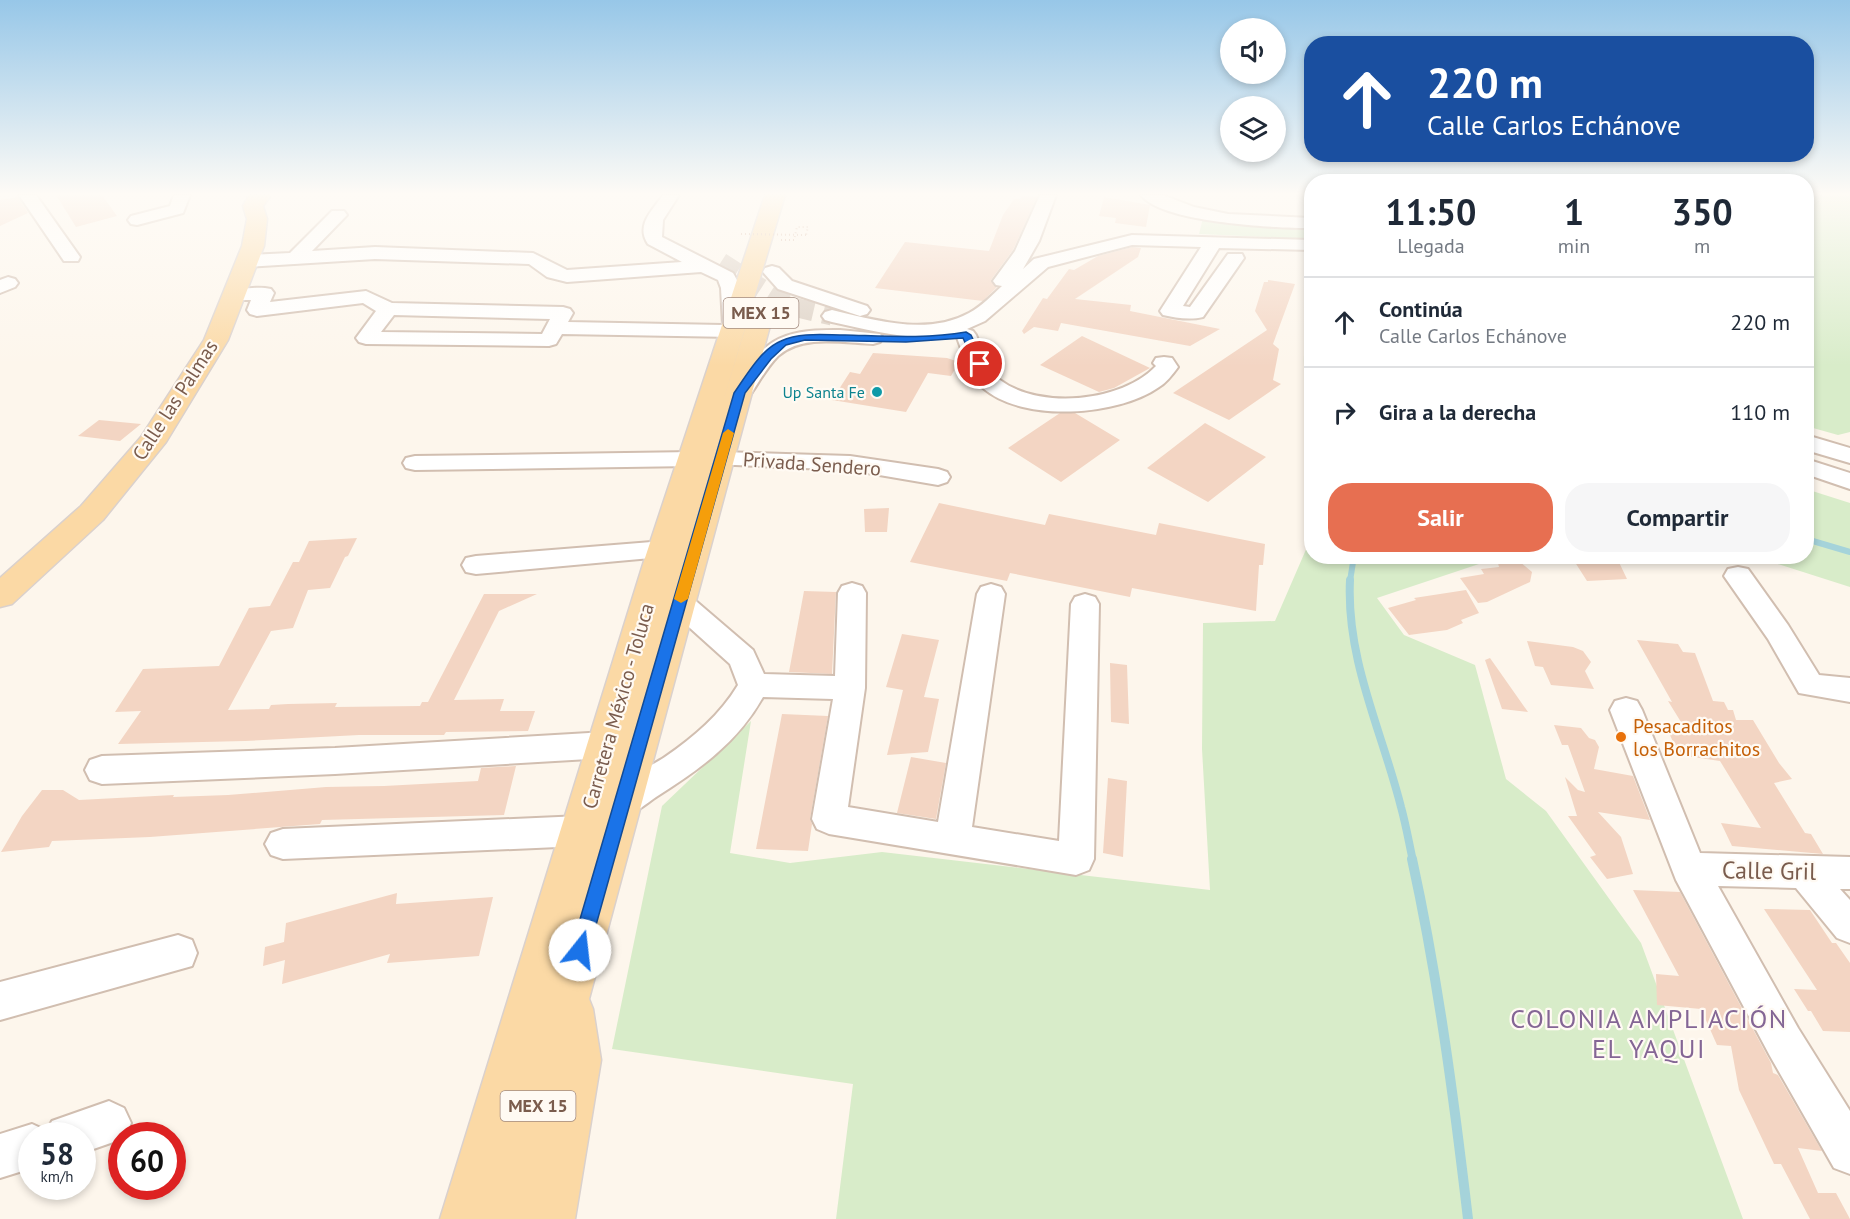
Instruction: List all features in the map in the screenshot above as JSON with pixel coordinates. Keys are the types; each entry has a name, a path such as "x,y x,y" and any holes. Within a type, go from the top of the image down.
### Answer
{"main road":[{"name":"Calle las Palmas","path":"0,596 92,513 152,442 216,340 251,252"},
{"name":"Carretera México - Toluca","path":"508,1219 568,992 680,603 734,331 758,252"},
{"name":"Carretera México - Toluca","path":"467,1219 664,550 740,393 778,252"},
{"path":"548,1219 577,1060 568,992"}],"street":[{"path":"67,252 71,257"},
{"path":"297,256 301,252"},
{"path":"555,327 734,331 731,288 726,278 711,264 682,252"},
{"path":"906,339 818,328 801,316 810,304 905,321 941,319 966,311 982,301 1016,267 1025,252"},
{"path":"772,272 785,285 828,308 880,327 912,331 952,328 978,317 1041,263 1082,252"},
{"path":"1207,252 1170,311 1196,312 1235,258"},
{"path":"247,261 297,256 375,253 533,259 554,273 567,276 711,264"},
{"path":"740,393 767,357 783,343 805,338 949,338 986,329 1004,318 1044,273 1065,256"},
{"path":"234,296 264,293 257,310 366,297 388,309 562,313 549,340 366,338 388,309"},
{"path":"966,335 991,384 1019,398 1045,402 1078,404 1112,400 1139,391 1162,374 1167,366 1164,363"},
{"path":"1814,445 1850,456"},
{"name":"Privada Sendero","path":"415,464 707,459 850,463 938,477"},
{"path":"1814,469 1850,481"},
{"path":"476,565 664,550"},
{"path":"1738,576 1778,632 1810,685 1850,690"},
{"path":"852,593 850,688 829,819 1076,859 1085,604"},
{"path":"953,839 991,594"},
{"path":"680,603 742,658 753,685"},
{"path":"753,685 850,688"},
{"path":"623,801 686,762 704,746 737,713 753,685"},
{"path":"1626,710 1689,869 1784,1042 1850,1152"},
{"path":"102,770 335,761 606,745"},
{"path":"283,844 581,831"},
{"name":"Calle Gril","path":"1689,869 1850,873"},
{"path":"1806,873 1850,926"},
{"path":"0,1001 178,953"},
{"path":"0,1156 18,1150"}],"green space":[{"path":"1814,252 1850,252 1850,432 1838,435 1814,428"},
{"path":"1814,492 1850,503 1850,587 1778,564 1814,564"},
{"path":"1304,554 1304,564 1479,564 1377,598 1404,635 1475,665 1506,779 1546,811 1641,943 1743,1219 836,1219 853,1084 612,1049 662,806 751,721 730,853 790,863 882,852 1210,890 1202,749 1203,623 1275,621"}],"building":[{"path":"899,252 1012,252 991,280 997,287 983,301 875,288"},
{"path":"1114,252 1140,252 1138,257 1075,299 1131,305 1130,311 1220,329 1190,346 1061,323 1058,331 1034,327 1024,334 1022,331 1043,298 1047,299 1069,269 1074,270 1098,256"},
{"path":"1268,280 1295,284 1273,344 1279,349 1273,380 1281,384 1229,420 1173,393 1267,330 1255,311 1264,282"},
{"path":"1082,336 1150,368 1114,388 1099,392 1040,365"},
{"path":"873,353 947,358 959,362 951,376 928,373 906,412 832,400 850,372 860,374"},
{"path":"1060,413 1075,413 1120,440 1061,482 1008,448"},
{"path":"99,420 141,424 120,441 78,436"},
{"path":"1205,423 1266,457 1208,502 1147,468"},
{"path":"939,503 1045,525 1049,514 1156,535 1159,523 1265,544 1263,565 1259,565 1256,611 1132,588 1130,597 1010,573 1007,581 910,562"},
{"path":"889,508 887,532 865,532 864,509"},
{"path":"357,538 330,588 308,590 293,628 271,631 228,710 269,709 271,705 288,704 337,703 335,707 420,706 422,702 428,702 484,594 537,594 499,611 454,700 504,699 500,711 535,711 528,731 118,744 141,711 115,712 143,669 219,666 249,608 270,606 293,562 299,562 309,541"},
{"path":"1498,564 1523,564 1532,572 1530,582 1487,602 1478,603 1460,578 1484,574 1481,569 1499,567"},
{"path":"1576,564 1620,564 1627,579 1587,581"},
{"path":"1466,590 1479,613 1461,620 1463,623 1447,630 1409,635 1388,608 1416,600 1414,598"},
{"path":"804,591 836,592 832,674 789,672"},
{"path":"902,634 939,640 924,697 939,699 928,752 887,755 903,690 886,687"},
{"path":"1637,640 1678,644 1683,652 1695,653 1713,701 1724,702 1728,710 1733,710 1736,720 1753,720 1779,763 1792,779 1774,783 1805,833 1811,834 1823,854 1732,846 1721,823 1761,828 1720,761 1679,755 1669,733 1689,735 1668,701 1672,702"},
{"path":"1527,641 1573,647 1583,651 1591,662 1585,671 1594,689 1551,685 1543,667 1535,666"},
{"path":"1490,658 1528,712 1502,709 1485,660"},
{"path":"1110,663 1127,665 1129,724 1111,722"},
{"path":"782,714 828,716 810,819 812,824 808,851 756,849"},
{"path":"1554,725 1581,728 1589,738 1595,740 1599,747 1594,769 1633,776 1650,820 1598,812 1621,837 1633,874 1607,879 1590,857 1596,855 1568,816 1577,816 1565,777 1578,790 1585,792 1568,745 1562,745"},
{"path":"911,757 946,763 936,819 897,813"},
{"path":"516,766 504,815 322,820 320,824 150,837 52,841 49,847 1,852 22,816 42,790 63,790 79,800 174,795 173,797 228,795 326,787 478,781 481,768"},
{"path":"1108,778 1127,781 1123,857 1103,853"},
{"path":"1633,890 1680,892 1771,1063 1773,1073 1778,1075 1822,1151 1798,1148 1818,1193 1836,1193 1850,1219 1810,1219 1781,1164 1774,1164 1739,1090 1731,1046 1717,1045 1701,1009 1657,1005 1656,974 1679,976"},
{"path":"397,893 396,904 493,897 479,956 387,963 390,954 282,984 285,960 263,966 265,947 284,942 286,923"},
{"path":"1764,909 1810,910 1832,943 1836,943 1850,963 1850,1032 1823,1031 1811,1011 1808,1011 1794,989 1817,990"}],"waterway":[{"path":"1814,541 1850,552"},
{"path":"1350,581 1353,564"},
{"path":"1350,581 1350,610 1359,667 1393,779 1413,861"},
{"path":"1412,859 1445,1039 1468,1219"}],"tunnel":[{"path":"721,262 789,306 832,316"}],"slow traffic":[{"path":"681,599 728,433"}],"place":[{"name":"Up Santa Fe","path":"877,392"},
{"name":"Pesacaditos los Borrachitos","path":"1621,737"}],"district":[{"name":"COLONIA AMPLIACIÓN EL YAQUI","path":"1649,1034"}],"route":[{"path":"580,950 740,393 767,357 783,343 805,338 906,339 949,338 966,335 980,364"}]}
